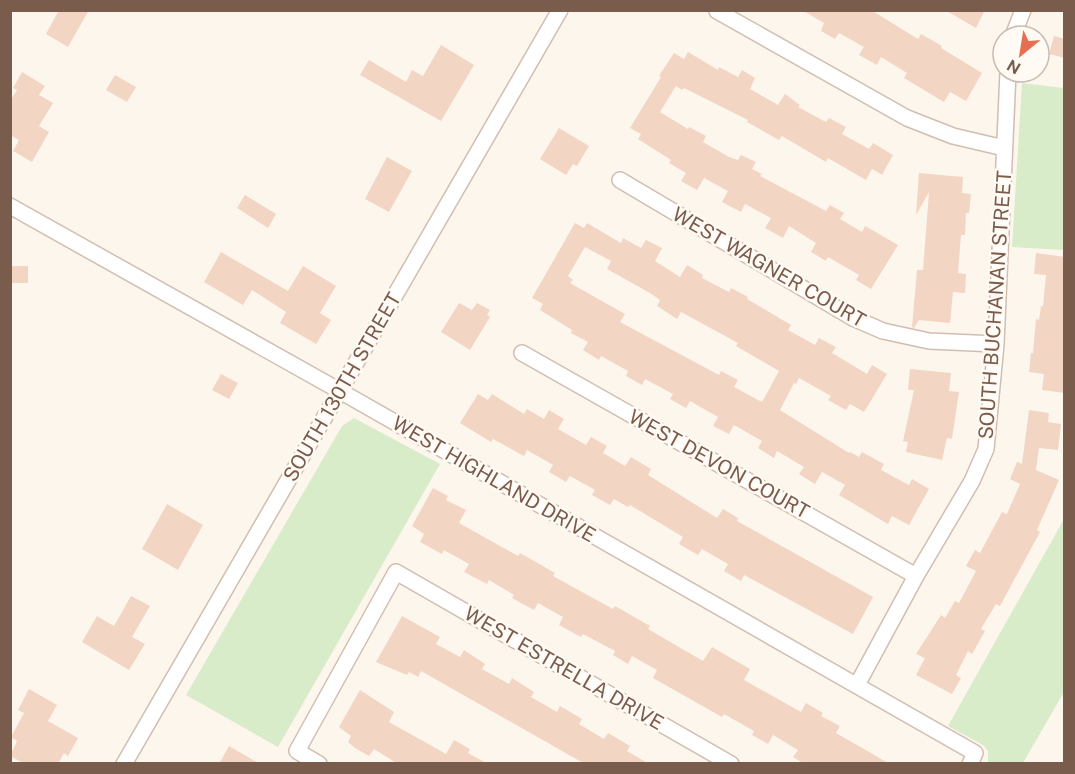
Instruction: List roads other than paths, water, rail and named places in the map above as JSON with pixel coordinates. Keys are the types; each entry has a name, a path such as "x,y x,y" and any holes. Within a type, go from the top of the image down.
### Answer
{"street":[{"name":"SOUTH 130TH STREET","path":"124,764 560,10"},
{"path":"717,11 907,118 953,136 1004,148"},
{"name":"SOUTH BUCHANAN STREET","path":"857,685 916,576 972,481 986,449 996,344 1007,84"},
{"name":"WEST WAGNER COURT","path":"620,180 853,318 883,331 929,340 996,344"},
{"name":"WEST HIGHLAND DRIVE","path":"10,206 857,685 973,758"},
{"name":"WEST DEVON COURT","path":"522,353 916,576"},
{"name":"WEST ESTRELLA DRIVE","path":"319,764 297,751 396,572 731,764"}]}
